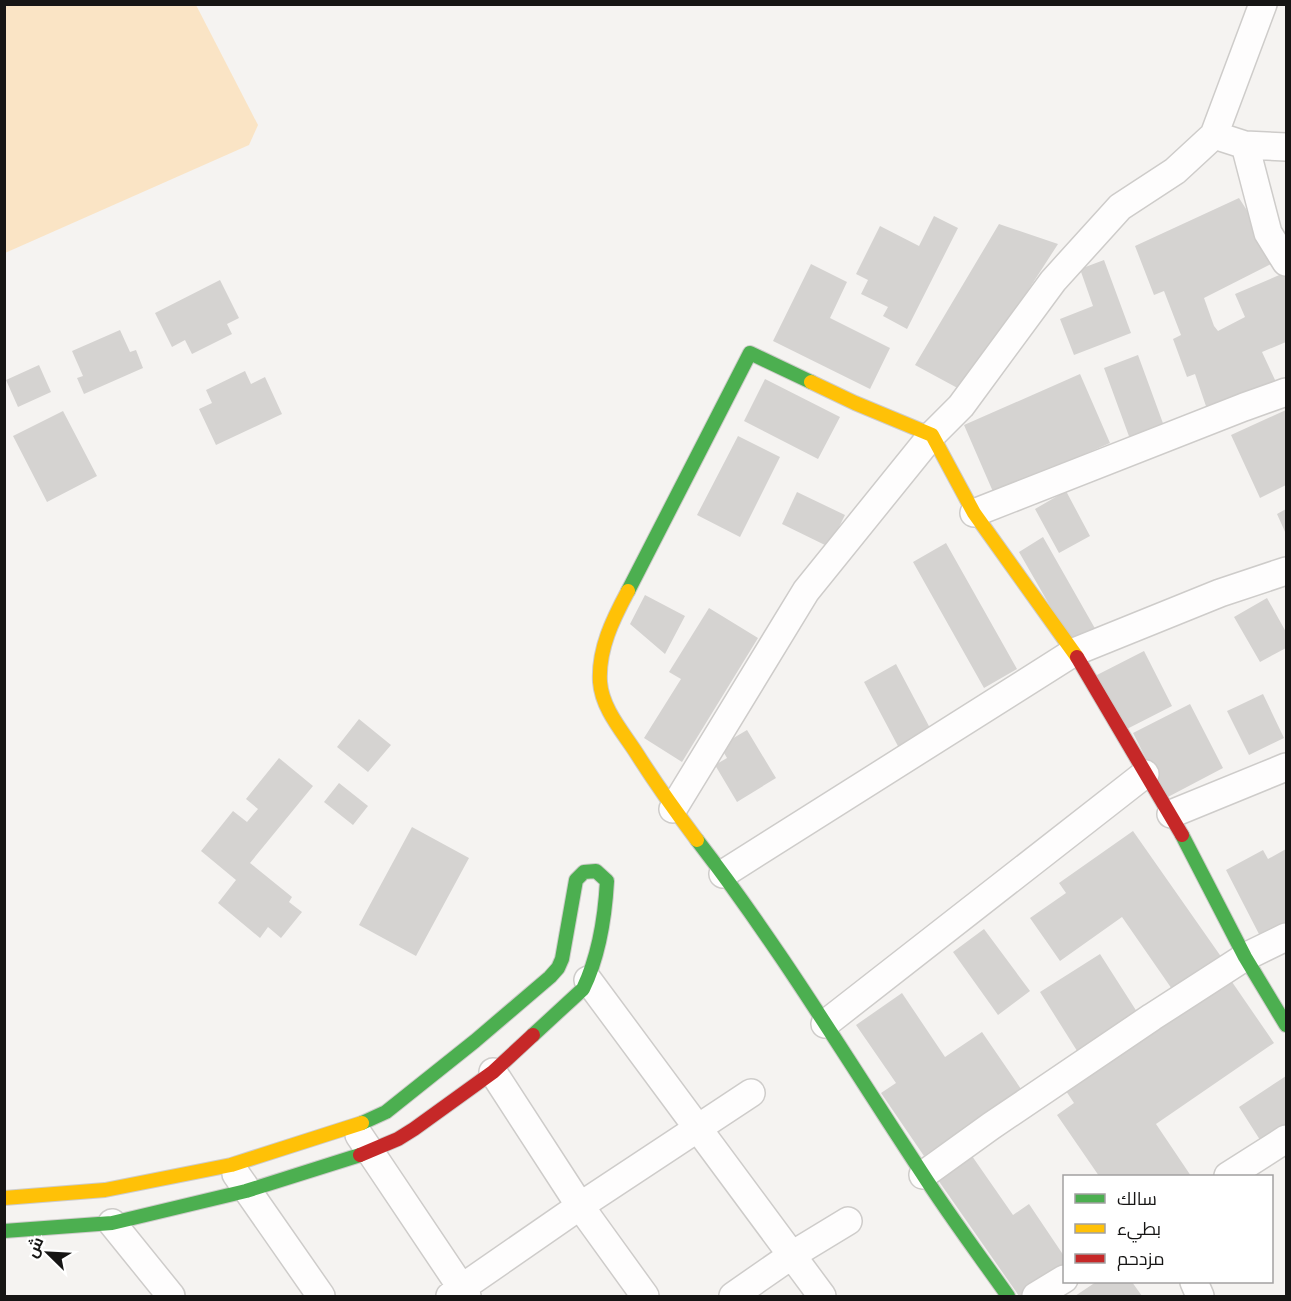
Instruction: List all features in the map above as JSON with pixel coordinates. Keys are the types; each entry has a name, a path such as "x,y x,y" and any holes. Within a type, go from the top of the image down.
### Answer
{"street":[{"path":"673,809 806,591 932,435 961,406 1053,281 1120,207 1174,171 1214,135 1263,4"},
{"path":"1214,135 1245,145 1287,147"},
{"path":"1245,145 1268,233 1287,262"},
{"path":"1008,1296 923,1175 825,1024 723,874 673,809 607,708 600,682 603,649 612,621 750,354 855,404 932,435 974,513 1074,652 1171,814 1245,957 1287,1025"},
{"path":"974,513 1287,392"},
{"path":"723,874 1074,652 1220,593 1287,571"},
{"path":"1171,814 1287,767"},
{"path":"825,1024 1145,774"},
{"path":"4,1198 105,1190 231,1165 354,1127 386,1112 475,1041 558,968 565,949 576,880 580,873 596,870 603,874 607,881 595,957 588,980 577,997 493,1072 398,1139 369,1152 246,1191 112,1223 4,1231"},
{"path":"923,1175 1029,1101 1245,957 1287,937"},
{"path":"588,980 822,1296"},
{"path":"493,1072 580,1206 645,1296"},
{"path":"354,1127 460,1294 580,1206 751,1093"},
{"path":"1229,1175 1287,1140"},
{"path":"231,1165 246,1191 321,1296"},
{"path":"733,1296 792,1255 848,1221"},
{"path":"112,1223 171,1296"},
{"path":"1036,1296 1063,1280"}],"shaded area":[{"path":"5,4 196,5 258,125 249,145 5,253"}],"building":[{"path":"1239,198 1279,260 1204,298 1218,331 1245,317 1235,294 1284,273 1286,277 1286,342 1262,352 1276,382 1208,412 1195,374 1187,377 1173,339 1181,335 1164,291 1154,295 1135,246"},
{"path":"934,216 958,228 907,329 883,316 888,307 861,294 868,280 856,274 880,226 919,246"},
{"path":"999,224 1058,244 963,391 915,365"},
{"path":"1104,260 1131,333 1074,355 1060,319 1093,306 1080,269"},
{"path":"811,264 847,282 830,318 890,348 870,389 773,341"},
{"path":"220,280 239,318 227,324 232,334 192,354 185,340 172,347 155,313"},
{"path":"120,330 130,352 136,350 143,368 84,394 77,378 83,376 72,351"},
{"path":"1138,355 1164,426 1130,439 1104,368"},
{"path":"39,365 51,392 18,407 6,380"},
{"path":"245,371 251,384 265,377 282,414 216,445 199,409 212,403 206,390"},
{"path":"1080,374 1110,443 994,494 964,425"},
{"path":"765,379 840,417 818,459 744,421"},
{"path":"1286,410 1286,485 1260,498 1231,435"},
{"path":"63,411 97,476 47,502 13,436"},
{"path":"738,436 780,457 740,537 697,515"},
{"path":"1066,491 1090,536 1059,553 1035,509"},
{"path":"797,492 845,515 829,547 782,524"},
{"path":"1286,509 1286,534 1277,514"},
{"path":"1043,537 1097,632 1073,646 1019,552"},
{"path":"946,543 1017,669 984,688 913,562"},
{"path":"645,595 685,616 665,654 630,624"},
{"path":"1267,598 1286,632 1286,648 1260,662 1234,617"},
{"path":"709,608 758,638 682,762 644,738 681,679 669,672"},
{"path":"1144,651 1172,706 1123,731 1095,676"},
{"path":"896,664 931,730 899,748 864,682"},
{"path":"1263,694 1284,738 1249,755 1227,711"},
{"path":"1190,704 1223,768 1166,798 1133,733"},
{"path":"359,719 391,745 368,772 337,747"},
{"path":"747,730 776,778 737,802 715,765 727,758 720,746"},
{"path":"279,758 313,786 250,863 292,897 289,902 302,912 281,938 268,927 260,938 218,903 236,880 201,851 233,811 247,822 258,809 246,799"},
{"path":"339,783 368,806 353,825 324,802"},
{"path":"412,827 469,858 416,956 359,925"},
{"path":"1133,831 1222,958 1174,992 1122,917 1060,961 1030,918 1066,893 1059,883"},
{"path":"1286,849 1286,923 1260,936 1226,870 1263,850 1268,859"},
{"path":"984,929 1030,991 998,1015 953,952"},
{"path":"1100,954 1139,1015 1079,1054 1040,992"},
{"path":"1230,979 1274,1043 1156,1124 1190,1175 1098,1175 1057,1115 1074,1103 1066,1091"},
{"path":"902,993 945,1057 982,1032 1021,1089 924,1156 881,1093 896,1083 856,1025"},
{"path":"1286,1076 1286,1126 1262,1143 1239,1107"},
{"path":"972,1156 1013,1215 1029,1204 1063,1255 1063,1273 1019,1296 938,1180"},
{"path":"1094,1283 1133,1283 1142,1296 1075,1296"}],"traffic: fast":[{"path":"628,591 750,353 811,382"},
{"path":"1182,835 1245,957 1286,1025"},
{"path":"697,840 785,962 932,1189 1008,1296"},
{"path":"362,1123 386,1112 550,977 562,959 576,880 584,872 596,871 607,881 603,922 589,976 583,989 533,1035"},
{"path":"4,1231 112,1223 246,1191 360,1155"}],"traffic: slow":[{"path":"811,382 932,435 974,513 1077,657"},
{"path":"628,591 612,623 604,646 600,670 602,692 614,720 697,840"},
{"path":"4,1198 105,1190 231,1165 362,1123"}],"traffic: jam":[{"path":"1077,657 1182,835"},
{"path":"360,1155 398,1139 414,1129 493,1072 533,1035"}]}
